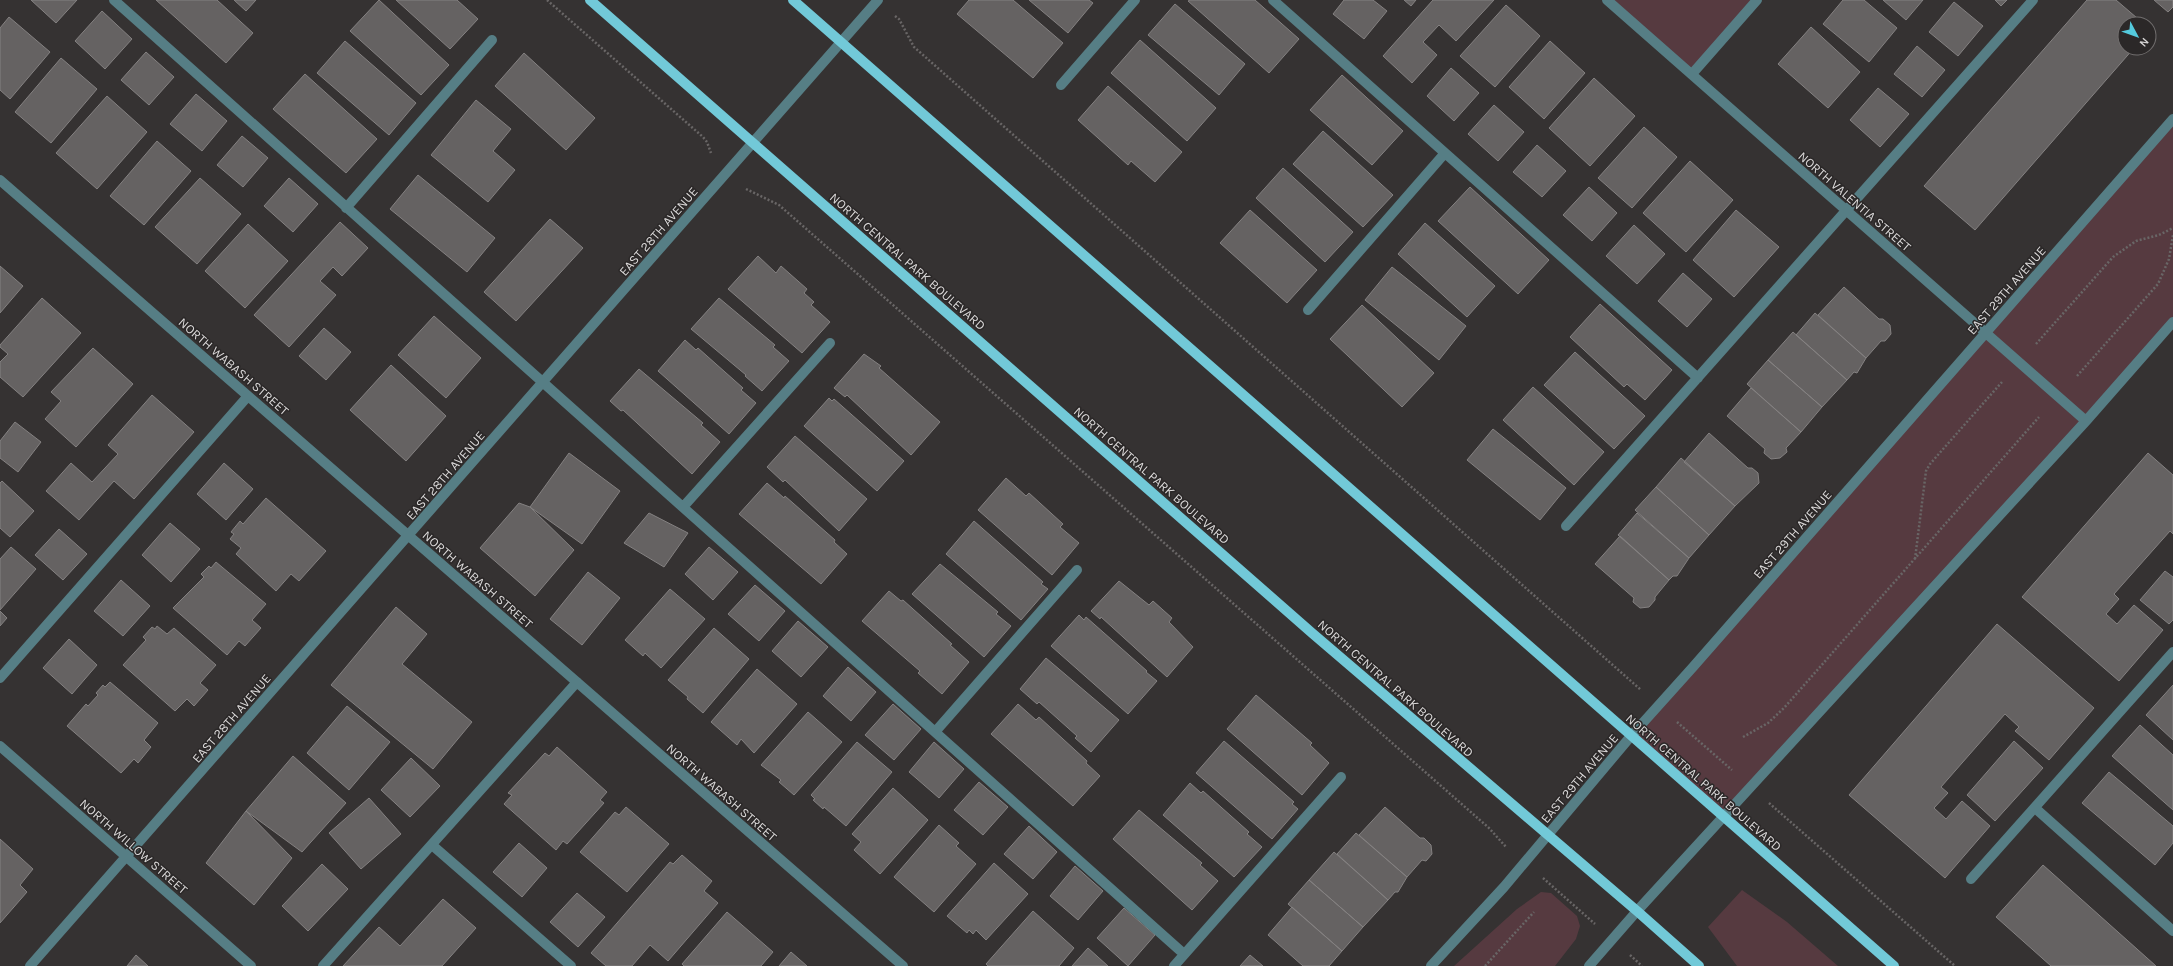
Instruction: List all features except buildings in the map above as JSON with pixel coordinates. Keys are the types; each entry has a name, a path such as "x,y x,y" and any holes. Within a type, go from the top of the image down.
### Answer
{"main road":[{"name":"NORTH CENTRAL PARK BOULEVARD","path":"590,0 1312,633 1637,911 1699,966"},
{"name":"NORTH CENTRAL PARK BOULEVARD","path":"793,0 1894,966"}],"street":[{"path":"114,0 1184,954"},
{"name":"EAST 28TH AVENUE","path":"30,966 878,0"},
{"path":"1061,85 1135,0"},
{"path":"1273,0 1698,378"},
{"name":"NORTH VALENTIA STREET","path":"1607,0 2086,421"},
{"path":"1692,74 1757,0"},
{"path":"1566,526 2033,0"},
{"path":"346,208 492,40"},
{"name":"EAST 29TH AVENUE","path":"1431,966 1504,887 1547,834 1631,736 2173,118"},
{"path":"1308,310 1445,153"},
{"name":"NORTH WABASH STREET","path":"0,180 903,966"},
{"path":"1588,966 2086,421 2173,322"},
{"path":"683,507 830,343"},
{"path":"0,678 248,396"},
{"path":"935,732 1077,570"},
{"path":"1971,879 2173,652"},
{"path":"324,966 577,682"},
{"name":"NORTH WILLOW STREET","path":"0,746 251,966"},
{"path":"1174,966 1341,776"},
{"path":"2034,808 2173,931"},
{"path":"432,845 570,966"}],"path":[{"path":"547,0 703,137 707,142 712,159"},
{"path":"899,19 914,47 1955,966"},
{"path":"750,192 779,205 1489,828 1509,849"},
{"path":"2036,344 2113,257 2136,241 2173,228"},
{"path":"2077,376 2158,284 2169,259 2173,235"},
{"path":"1915,560 1926,471 1930,464 2002,382"},
{"path":"1743,737 1768,723 1784,708 2039,417"},
{"path":"1547,882 1590,920"},
{"path":"1485,966 1534,912"}],"shaded area":[{"path":"1607,0 1757,0 1692,74"},
{"path":"2173,119 2173,322 1723,817 1631,736"},
{"path":"1742,890 1787,922 1838,966 1737,966 1708,927"},
{"path":"1541,892 1551,893 1577,916 1580,926 1576,939 1555,966 1454,966 1517,909"}]}
